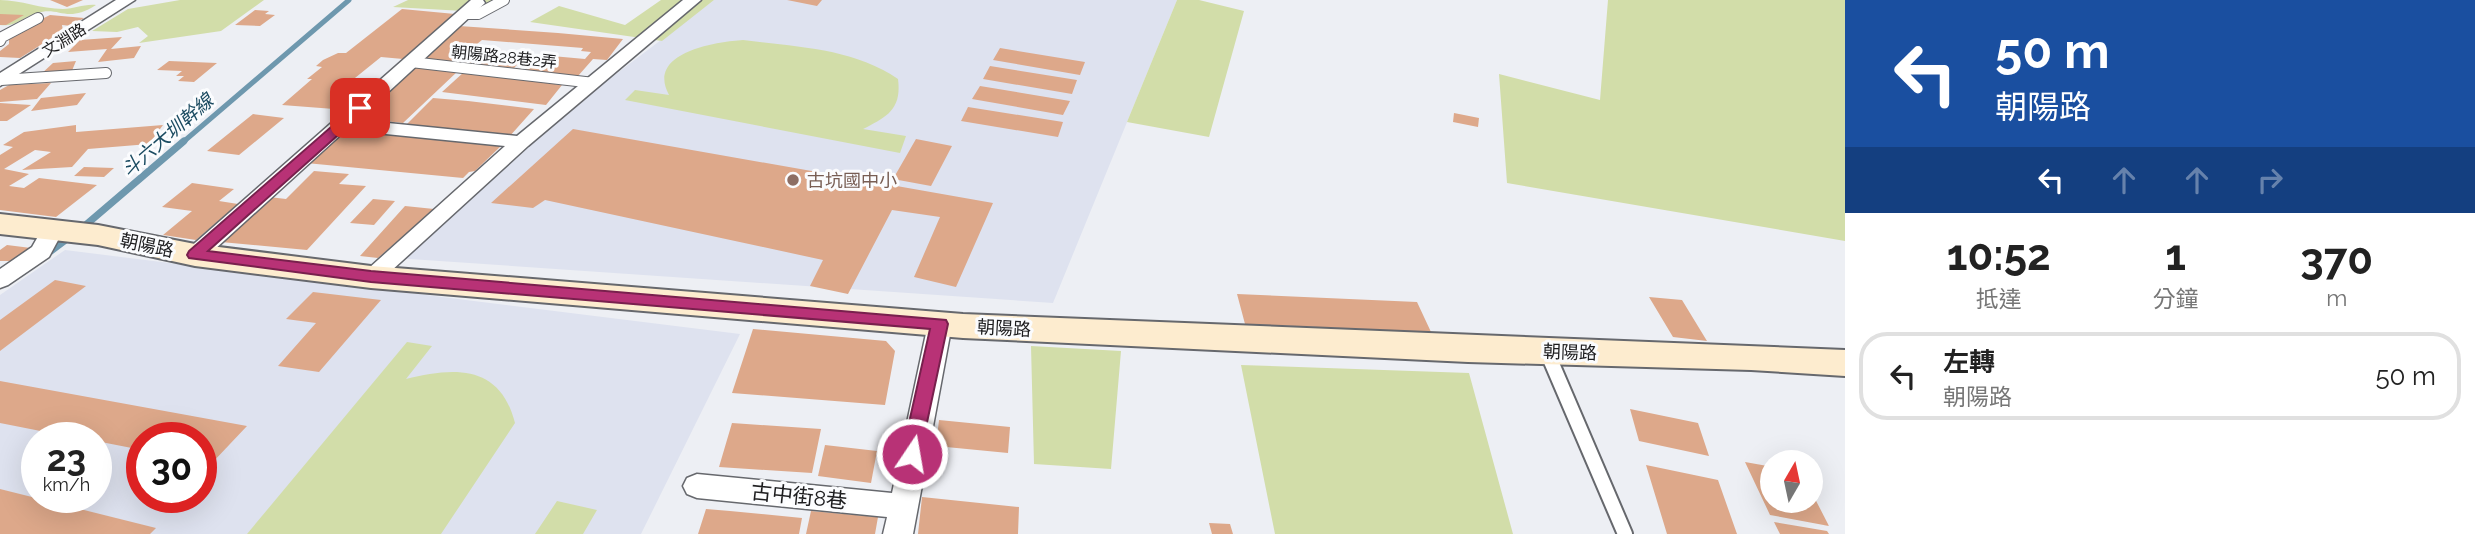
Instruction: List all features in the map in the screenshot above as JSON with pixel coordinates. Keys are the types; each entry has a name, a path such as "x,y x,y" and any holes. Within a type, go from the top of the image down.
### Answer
{"main road":[{"name":"朝陽路","path":"0,224 98,235 195,255 371,276 940,324 1845,363"}],"street":[{"name":"文淵路","path":"1,80 127,0"},
{"path":"371,276 520,142 693,0"},
{"path":"195,255 471,9"},
{"path":"343,124 520,142"},
{"path":"0,280 41,251 52,231"},
{"path":"899,520 940,324"},
{"name":"古中街8巷","path":"697,486 899,520"}],"lane":[{"path":"471,9 478,14 504,0"},
{"path":"0,41 2,37 38,18"},
{"name":"朝陽路28巷2弄","path":"411,62 593,83"},
{"path":"1,80 106,73"},
{"path":"1547,351 1625,534"}],"shaded area":[{"name":"古坑國中小","path":"714,0 1177,0 1053,303 395,258 522,145"},
{"path":"65,250 740,334 641,534 0,534 0,295"}],"green space":[{"path":"0,0 55,9 96,5 86,11 70,14 45,11 15,23 0,25"},
{"path":"180,0 264,0 221,31 139,43 148,36 138,27 117,32 92,31 128,9"},
{"path":"408,0 503,0 481,12 393,7"},
{"path":"661,0 714,0 662,41 530,22 559,6 625,25"},
{"path":"1177,0 1199,0 1244,11 1209,137 1127,122"},
{"path":"1608,0 1845,0 1845,241 1507,183 1499,74 1600,100"},
{"path":"743,40 824,50 862,61 898,79 899,90 891,111 863,129 906,136 900,153 625,100 635,90 669,95 664,81 667,69 675,60 686,52 701,47"},
{"path":"407,342 432,346 406,379 441,373 473,374 487,380 498,390 508,404 515,423 441,534 247,534"},
{"path":"1031,346 1121,351 1111,469 1034,464"},
{"path":"1241,365 1469,373 1513,534 1275,534"},
{"path":"557,501 597,510 583,534 535,534"}],"building":[{"path":"50,0 83,0 67,7"},
{"path":"787,0 822,0 817,6"},
{"path":"402,9 455,14 403,59 381,57 350,82 374,85 347,110 282,105 312,79 307,79 322,67 316,66 323,60 338,53 346,53"},
{"path":"255,10 269,11 265,14 275,15 260,26 235,25"},
{"path":"0,14 24,15 6,25 0,25"},
{"path":"50,15 84,18 71,26 62,25 63,31 20,58 0,57 0,51 9,44 9,35"},
{"path":"459,26 623,39 607,60 593,59 578,76 525,70 541,55 585,59 591,52 581,51 583,48 482,40 472,48 528,53 514,68 421,59"},
{"path":"122,37 111,49 141,46 134,58 98,62 107,49 68,52 80,40"},
{"path":"1000,48 1085,62 1080,75 993,60"},
{"path":"76,61 71,73 40,75 53,63"},
{"path":"169,61 217,63 194,82 178,81 184,76 176,76 182,71 157,70"},
{"path":"415,66 458,71 403,123 357,118"},
{"path":"990,66 1077,80 1072,94 983,79"},
{"path":"464,72 562,85 546,105 442,92"},
{"path":"51,83 37,99 0,102 0,90 9,85"},
{"path":"980,86 1070,101 1063,115 972,99"},
{"path":"86,93 77,105 31,111 41,98"},
{"path":"433,98 534,109 509,137 407,124"},
{"path":"0,103 31,105 7,121 0,121"},
{"path":"968,107 1063,122 1058,137 961,121"},
{"path":"1454,113 1479,118 1478,127 1453,122"},
{"path":"253,114 284,118 239,155 207,151"},
{"path":"76,125 76,132 163,125 149,144 88,149 72,167 22,170 51,152 35,150 4,169 29,174 9,186 24,188 39,178 97,185 56,217 0,210 0,155 13,147 3,145 24,132"},
{"path":"342,129 502,145 475,171 469,172 463,178 306,163"},
{"path":"573,129 993,203 956,287 914,277 940,217 892,210 848,294 810,286 823,260 545,200 533,208 491,203"},
{"path":"916,139 952,146 931,186 893,179"},
{"path":"84,167 114,168 104,177 74,176"},
{"path":"314,171 349,174 339,184 366,186 307,250 221,242 269,197 286,199"},
{"path":"192,183 234,189 219,201 238,204 196,240 163,235 192,211 162,207"},
{"path":"373,199 395,201 374,225 350,223"},
{"path":"405,206 434,209 378,258 360,256"},
{"path":"7,245 31,248 14,261 0,261 0,250"},
{"path":"55,280 86,286 0,351 0,320"},
{"path":"313,292 381,300 319,372 278,366 316,323 286,319"},
{"path":"1237,294 1417,302 1431,332 1245,324"},
{"path":"1649,297 1682,300 1707,341 1673,337"},
{"path":"753,329 886,341 895,351 885,405 732,393"},
{"path":"0,381 247,426 217,458 217,422 126,422 126,447 112,444 112,422 21,422 21,427 0,423"},
{"path":"1630,409 1698,423 1709,456 1639,441"},
{"path":"939,420 1010,427 1008,453 936,446"},
{"path":"732,423 821,429 812,473 719,467"},
{"path":"825,445 877,451 871,483 818,476"},
{"path":"1745,462 1760,465 1760,494"},
{"path":"1646,465 1718,480 1737,534 1667,534"},
{"path":"0,489 21,494 21,513 96,513 156,528 150,534 0,534"},
{"path":"922,497 1019,507 1018,534 918,534"},
{"path":"706,509 802,518 799,534 698,534"},
{"path":"811,511 878,517 875,534 806,534"},
{"path":"1769,513 1822,513 1829,526"},
{"path":"1774,522 1827,531 1829,534 1780,534"},
{"path":"1209,523 1230,524 1233,534 1212,534"}],"waterway":[{"name":"斗六大圳幹線","path":"182,143 349,0"},
{"name":"斗六大圳幹線","path":"81,229 184,141"},
{"name":"斗六大圳幹線","path":"47,254 71,236"}],"place":[{"name":"古坑國中小","path":"793,180"}],"route":[{"path":"360,108 195,255 371,276 940,324 912,454"}]}
